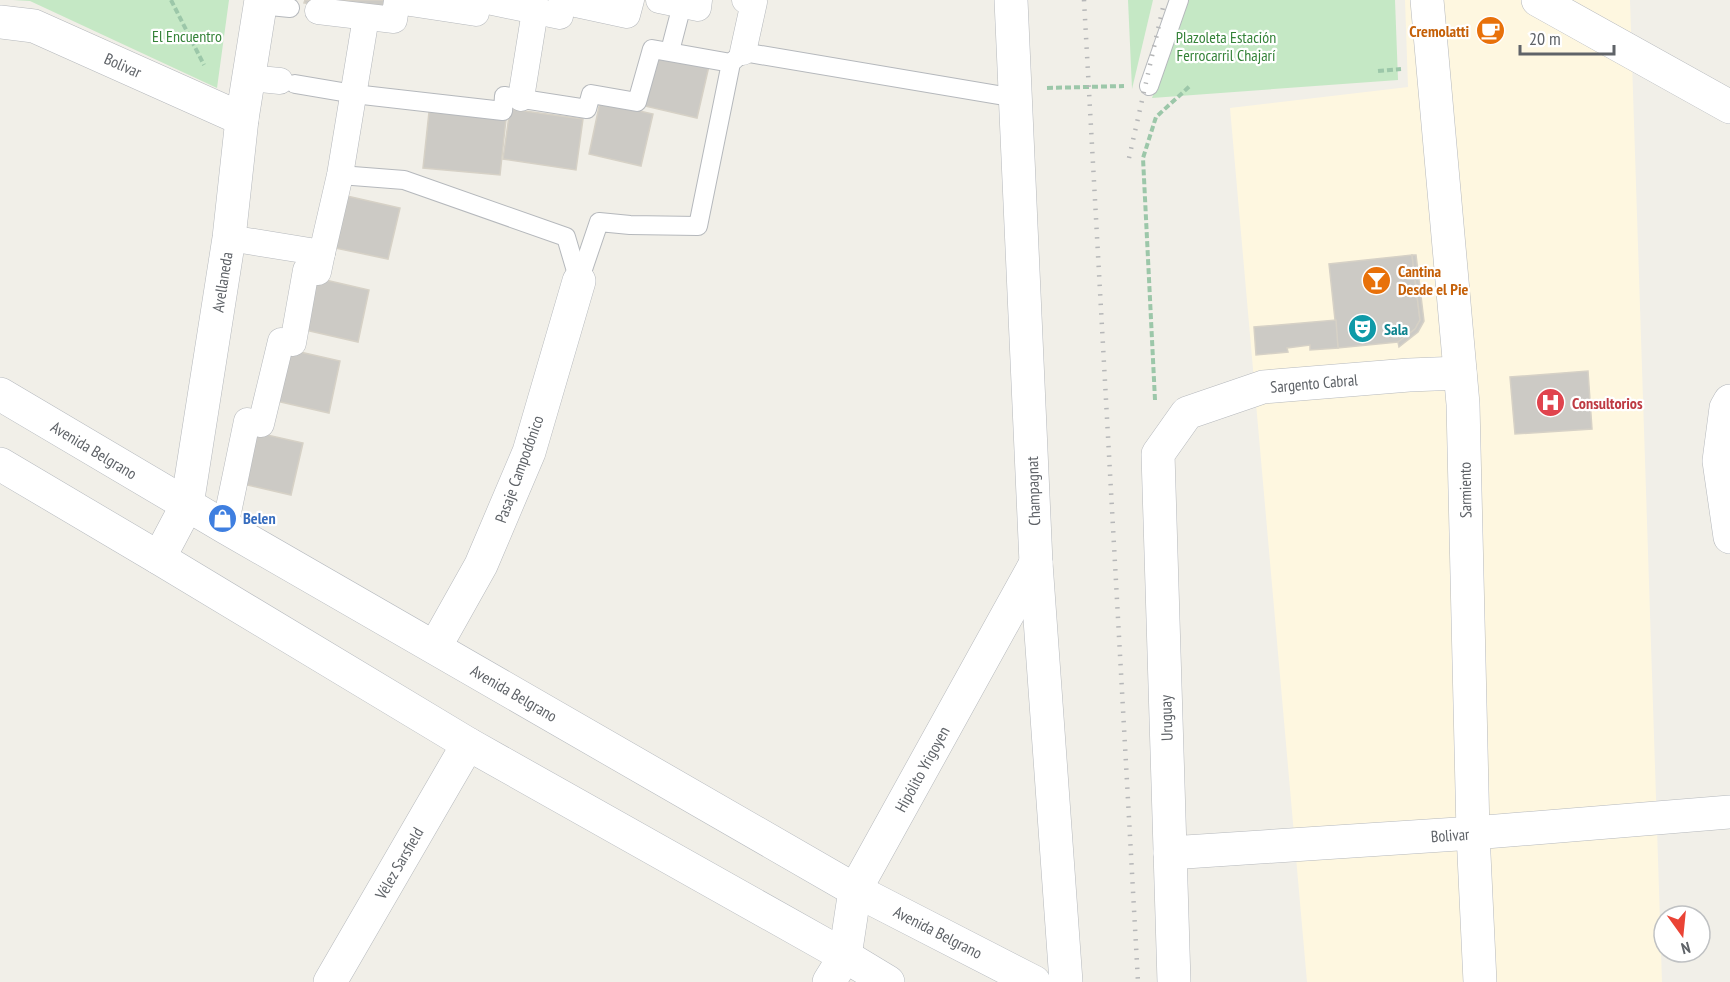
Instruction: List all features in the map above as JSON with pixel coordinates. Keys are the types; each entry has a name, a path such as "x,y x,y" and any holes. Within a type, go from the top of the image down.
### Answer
{"street":[{"path":"318,11 394,20 397,1 476,13 480,0 560,16 562,1 627,15 631,0"},
{"path":"737,58 754,2 745,0"},
{"name":"Champagnat","path":"1011,0 1036,563 1066,982"},
{"name":"Sarmiento","path":"1427,0 1463,404 1473,833 1480,982"},
{"path":"1538,0 1730,107"},
{"name":"Avellaneda","path":"159,558 187,505 229,238 243,119 275,81 270,4"},
{"path":"521,98 535,11"},
{"path":"225,527 247,421 261,424 281,341 293,343 306,270 318,272 340,175 366,17"},
{"name":"Bolivar","path":"0,22 34,26 243,119"},
{"path":"229,238 322,253"},
{"name":"Pasaje Campodónico","path":"435,647 481,565 525,462 579,281"},
{"name":"Sargento Cabral","path":"1158,454 1187,413 1263,387 1460,373"},
{"name":"Avenida Belgrano","path":"0,394 187,505 855,890 1034,982"},
{"path":"1730,401 1726,408 1719,461 1730,537"},
{"name":"Uruguay","path":"1158,454 1174,982"},
{"path":"0,464 468,744 837,969 888,982"},
{"name":"Hipólito Yrigoyen","path":"837,969 855,890 1036,563"},
{"name":"Vélez Sarsfield","path":"330,982 468,744"},
{"name":"Bolivar","path":"1170,853 1473,833 1730,812"}],"lane":[{"path":"1149,86 1179,0"},
{"path":"670,51 673,1"},
{"path":"275,81 354,94 503,111 504,96 587,109 591,93 637,102 652,49 685,56 737,58 1016,94"},
{"path":"579,281 599,222 698,226 737,58"},
{"path":"340,175 404,180 566,237 579,281"}],"path":[{"path":"171,0 205,68"},
{"path":"1378,71 1403,69"},
{"path":"1016,94 1191,85 1156,117 1143,158 1158,454"}],"shaded area":[{"path":"1405,0 1630,0 1659,904 1652,904 1652,964 1661,964 1662,982 1307,982 1230,108 1408,87"}],"green space":[{"name":"El Encuentro","path":"13,0 229,0 217,88 30,1"},
{"path":"1128,0 1153,0 1132,89"},
{"name":"Plazoleta Estación Ferrocarril Chajarí","path":"1189,0 1395,0 1398,80 1152,98"}],"building":[{"path":"305,0 386,0 384,14 304,3"},
{"path":"656,54 709,66 697,118 645,106"},
{"path":"600,102 653,114 641,166 589,154"},
{"path":"510,109 583,119 576,170 503,159"},
{"path":"429,112 506,119 500,175 423,168"},
{"path":"347,196 400,208 388,259 335,248"},
{"path":"1412,255 1420,320 1415,329 1398,342 1338,348 1329,264"},
{"path":"1412,255 1416,255 1424,321 1418,332 1399,347 1398,342 1415,329 1420,320"},
{"path":"317,278 369,290 358,342 305,330"},
{"path":"1336,320 1338,348 1310,350 1310,345 1287,348 1288,352 1256,355 1254,327"},
{"path":"287,349 340,361 329,413 276,401"},
{"name":"Consultorios","path":"1588,371 1592,429 1515,434 1510,377"},
{"path":"250,431 303,443 291,495 239,483"}],"railway":[{"path":"1084,0 1138,982"},
{"path":"1129,158 1164,3"}],"place":[{"name":"Cremolatti","path":"1490,31"},
{"name":"Cantina Desde el Pie","path":"1377,280"},
{"name":"Sala","path":"1363,329"},
{"name":"Consultorios","path":"1551,403"},
{"name":"Belen","path":"222,518"}]}
